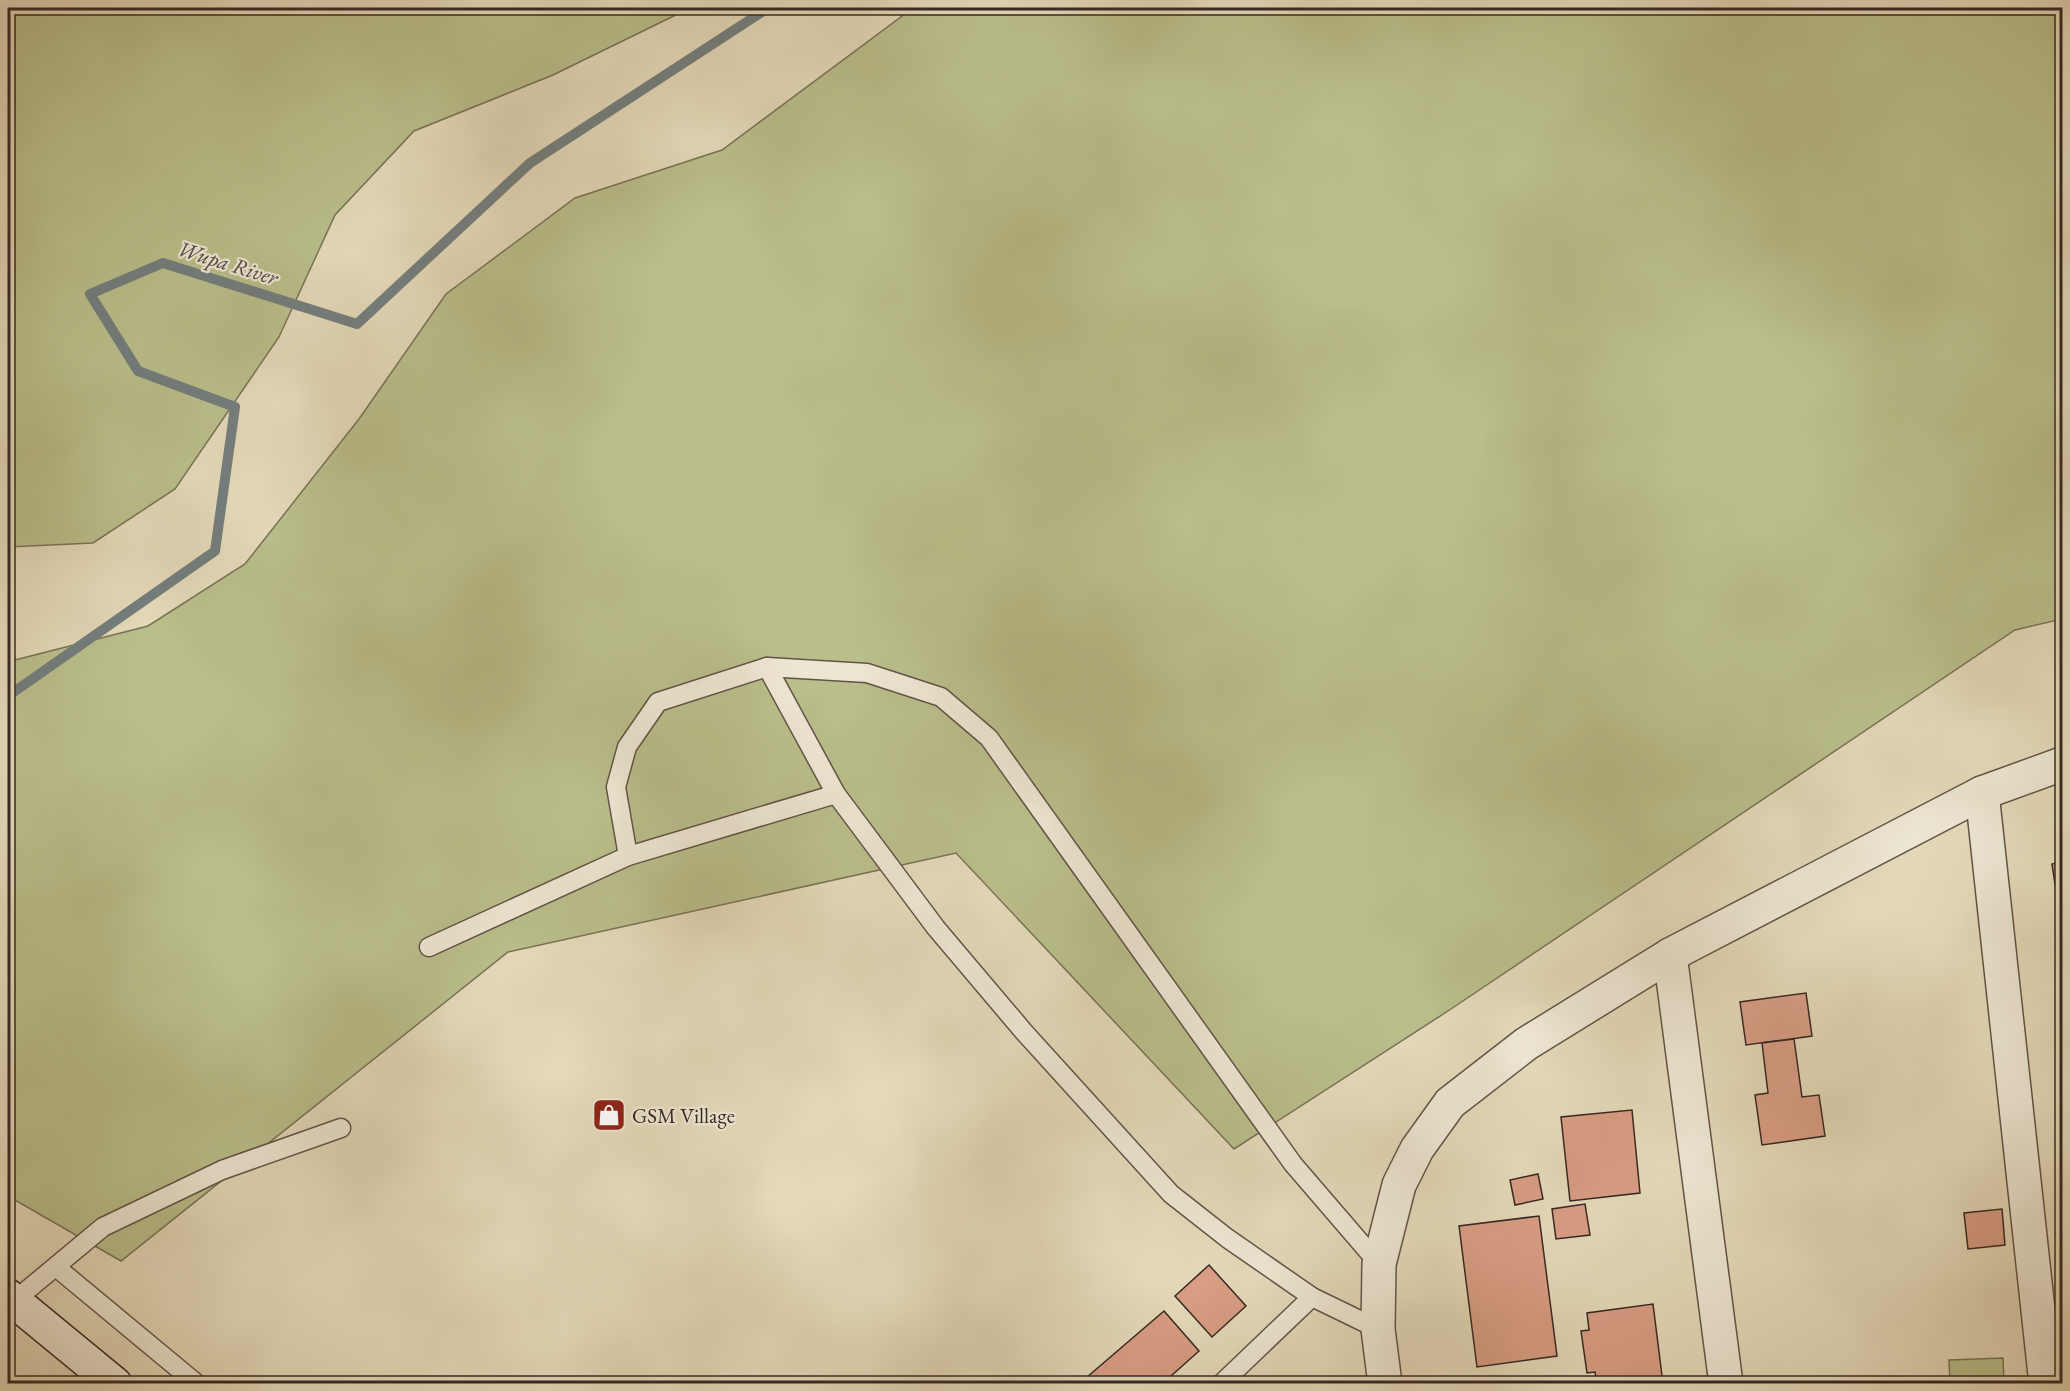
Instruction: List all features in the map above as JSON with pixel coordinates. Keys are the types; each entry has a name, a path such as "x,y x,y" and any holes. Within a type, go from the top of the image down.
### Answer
{"street":[{"path":"1385,1383 1378,1329 1379,1264 1399,1185 1417,1149 1450,1103 1526,1044 1670,956 1982,793 2062,765"},
{"path":"1982,793 2051,1369"},
{"path":"1670,956 1726,1383"},
{"path":"11,1298 115,1383"}],"lane":[{"path":"767,667 836,794 936,928 1024,1032 1171,1194 1227,1238 1312,1297 1378,1329"},
{"path":"628,856 615,787 627,747 658,702 767,667 867,673 940,697 989,738 1293,1164 1379,1264"},
{"path":"429,947 628,856 836,794"},
{"path":"11,1298 56,1268 103,1227 222,1170 341,1128"},
{"path":"56,1268 196,1383"},
{"path":"1221,1383 1312,1297"}],"green space":[{"path":"8,8 690,8 553,75 414,131 335,215 279,337 175,489 93,543 8,547"},
{"path":"913,8 2062,8 2062,619 2015,630 1448,1011 1234,1149 956,853 508,952 121,1261 8,1196 8,666 15,660 148,626 245,564 359,419 446,294 575,198 722,150"},
{"path":"2003,1358 2004,1383 1950,1383 1949,1360"}],"building":[{"path":"2062,862 2062,931 2052,864"},
{"path":"1806,993 1812,1036 1746,1045 1740,1002"},
{"path":"1794,1039 1802,1097 1819,1095 1825,1136 1762,1145 1755,1095 1768,1093 1762,1043"},
{"path":"1632,1110 1640,1193 1570,1201 1561,1117"},
{"path":"1538,1174 1543,1199 1515,1205 1510,1180"},
{"path":"1585,1204 1590,1235 1556,1239 1552,1209"},
{"path":"2002,1209 2005,1245 1968,1249 1964,1213"},
{"path":"1539,1216 1557,1356 1477,1367 1459,1226"},
{"path":"1209,1265 1246,1306 1212,1337 1175,1296"},
{"path":"1653,1304 1663,1384 1597,1384 1595,1372 1587,1373 1581,1331 1589,1330 1587,1313"},
{"path":"1164,1311 1199,1351 1162,1384 1079,1384"}],"waterway":[{"name":"Wupa River","path":"8,696 215,551 235,407 138,371 90,294 163,263 357,324 530,163 768,8"}],"place":[{"name":"GSM Village","path":"609,1115"}]}
